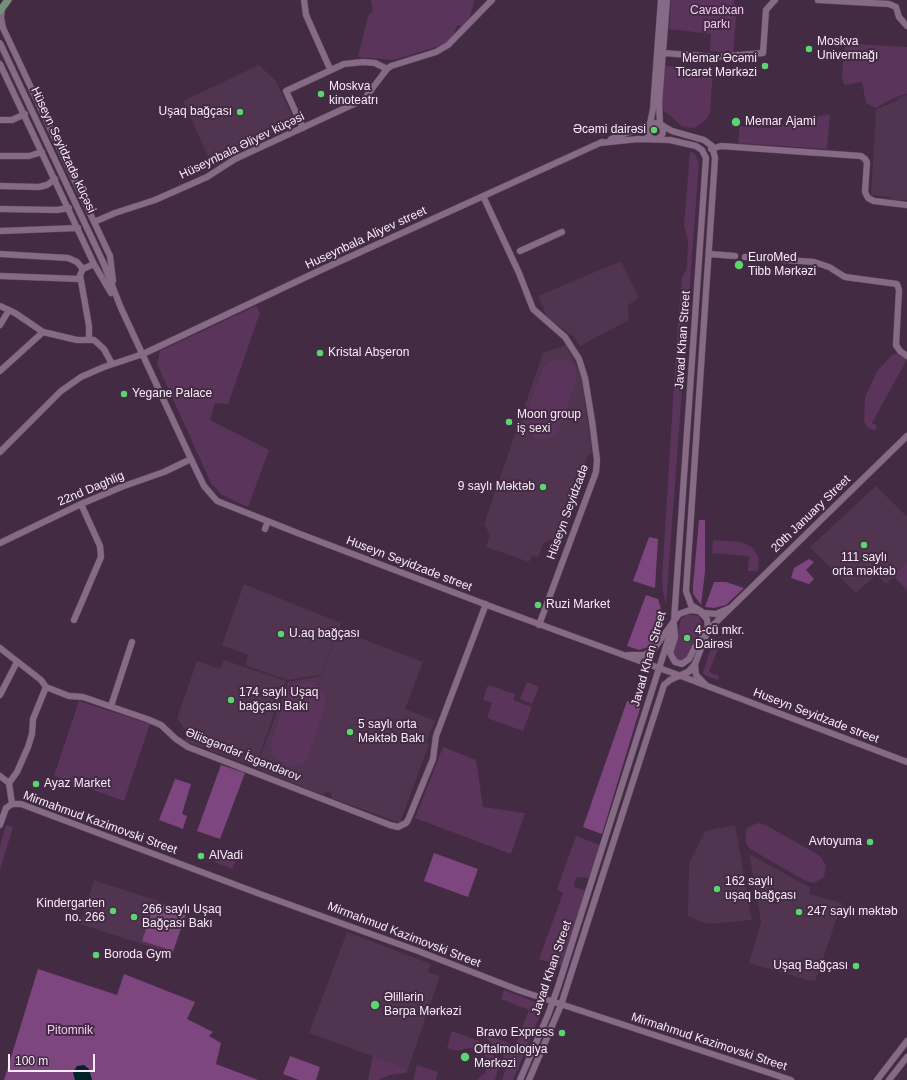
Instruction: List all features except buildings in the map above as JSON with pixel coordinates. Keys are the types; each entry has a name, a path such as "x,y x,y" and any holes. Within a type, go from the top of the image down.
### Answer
{"main road":[{"path":"1,10 8,0"}],"street":[{"path":"304,0 306,15 330,69"},
{"path":"303,128 286,90 344,64 363,62 375,63 387,69 398,63 436,52 448,45 492,0"},
{"path":"661,0 653,109 650,124 646,131 648,136 653,139 658,138 662,134 663,129 660,124 659,104 667,0"},
{"path":"818,0 889,4 896,7 899,17 907,26"},
{"path":"663,53 717,57 763,53 766,10 774,2"},
{"path":"1,10 1,21 12,47 110,256 113,281 121,308"},
{"name":"Hüseyn Seyidzadə küçəsi","path":"0,43 104,265 121,308"},
{"path":"0,52 12,47"},
{"path":"0,64 94,264 121,308 191,458"},
{"name":"Hüseynbala Əliyev küçəsi","path":"94,222 115,213 154,200 207,176 235,159 365,98 387,69"},
{"path":"19,102 16,92 22,86 28,86 35,94"},
{"path":"0,120 12,120 24,114"},
{"path":"650,124 656,122 672,131 701,139 713,148"},
{"name":"Huseynbala Aliyev street","path":"0,452 68,385 87,374 143,354 483,196 600,143 650,124"},
{"path":"600,143 653,139 689,143 699,148 704,153 720,146 861,156 866,159 867,162 866,192 868,198 874,202 907,205"},
{"name":"Javad Khan Street","path":"708,630 707,619 688,601 686,585 710,254 715,161 713,148"},
{"path":"0,156 29,156 42,152"},
{"name":"Javad Khan Street","path":"520,1080 553,1002 674,621 702,230 706,162 704,153"},
{"path":"0,186 39,188 47,186 55,179"},
{"name":"Hüseyn Seyidzadə","path":"483,196 519,273 533,309 565,337 579,359 585,378 592,421 597,460 596,472 539,625"},
{"path":"0,209 57,210 69,208"},
{"path":"0,231 78,228"},
{"path":"520,250 562,232"},
{"path":"0,254 68,258 77,262 83,269"},
{"path":"710,254 735,256"},
{"path":"745,256 814,262 829,267 845,277 897,284 899,290 896,345 900,351 907,356"},
{"path":"89,339 89,326 80,279 83,269 94,264"},
{"path":"0,276 80,279"},
{"path":"0,306 10,310 43,332 77,340 94,340 101,345 112,364"},
{"path":"0,324 10,310"},
{"path":"0,371 43,332"},
{"name":"20th January Street","path":"674,621 675,637 670,653 672,660 677,663 687,662 694,647 708,630 907,436"},
{"name":"Huseyn Seyidzade street","path":"191,458 204,486 217,501 539,625 708,686 907,762"},
{"name":"22nd Daghlig","path":"0,543 81,504 124,486 159,474 191,458"},
{"path":"74,620 100,563 102,552 81,504"},
{"path":"265,529 268,521"},
{"name":"Əliisgəndər İsgəndərov","path":"0,648 41,680 46,687 69,696 83,697 111,706 161,725 176,739 188,747 358,813 394,826 401,826 408,820 433,759 436,736 486,604"},
{"path":"618,654 639,656 653,650 679,614 685,611 699,611 707,614 716,614 730,608"},
{"path":"664,653 665,666 678,675 690,671 695,664 708,630"},
{"path":"111,706 132,642"},
{"path":"0,695 17,662"},
{"path":"641,662 652,670 655,680"},
{"path":"695,664 696,675 708,686"},
{"name":"Javad Khan Street","path":"529,1080 561,1004 663,689 667,682 678,675"},
{"path":"0,825 5,810 12,804 10,783 17,772 28,747 32,734 33,719 46,687"},
{"path":"0,776 10,783"},
{"name":"Mirmahmud Kazimovski Street","path":"12,804 21,804 553,1002 791,1080"},
{"path":"877,1080 907,1041"},
{"path":"889,1080 907,1057"}],"shaded area":[{"name":"Uşaq bağçası","path":"259,65 276,81 296,124 211,163 183,101"},
{"path":"907,95 907,200 891,200 890,197 871,195 876,109 897,101 897,98"},
{"path":"621,261 639,298 628,305 629,320 580,346 574,337 547,317 538,296"},
{"path":"566,345 581,374 592,452 587,457 582,469 588,470 566,532 544,543 538,557 532,555 529,562 486,547 490,535 484,524 543,353"},
{"path":"876,486 907,517 907,591 894,577 886,584 876,575 856,593 810,547"},
{"name":"U.aq bağçası","path":"244,584 341,623 321,675 287,680 245,665 248,655 222,645"},
{"name":"5 saylı orta Məktəb Bakı","path":"339,630 423,662 405,709 435,721 426,743 429,744 400,823 332,798 331,793 326,792 323,795 256,768 288,682 321,676"},
{"name":"174 saylı Uşaq bağçası Bakı","path":"224,660 286,681 255,767 184,741 187,733 177,718 197,661 220,669"},
{"name":"162 saylı uşaq bağçası","path":"735,825 752,920 707,924 688,916 689,863 705,831"},
{"name":"247 saylı məktəb","path":"749,854 811,888 809,894 842,903 815,982 749,963 761,922"},
{"name":"266 saylı Uşaq Bağçası Bakı","path":"94,880 188,911 173,954 80,924"},
{"name":"Əlillərin Bərpa Mərkəzi","path":"347,932 431,964 428,972 440,976 408,1069 309,1033"},
{"path":"84,1065 89,1069 92,1080 75,1080 73,1072 77,1066"}],"green space":[{"path":"371,0 474,0 474,3 469,19 464,26 458,25 454,32 455,35 443,45 393,60 358,57 368,16 373,11"},
{"name":"Cavadxan parkı","path":"671,0 734,0 733,9 736,17 733,53 710,51 711,34 669,29"},
{"path":"852,44 907,47 907,94 896,97 875,108 866,103 862,82 844,85 842,76 844,48"},
{"path":"665,66 713,69 710,113 704,122 694,128 683,127 662,109 661,100"},
{"path":"830,114 827,149 738,143 740,126 768,128"},
{"path":"690,152 694,153 699,162 666,605 662,578 678,321 682,278 687,268 688,241 684,226"},
{"path":"256,306 260,313 228,404 215,403 210,420 269,450 248,507 222,495 211,483 157,364 160,351"},
{"path":"893,354 901,354 907,357 907,359 872,423 877,426 875,431 867,427 864,421 865,397 877,371"},
{"path":"564,359 574,366 577,372 576,382 558,432 552,438 544,440 535,438 525,429 524,421 543,368 549,362"},
{"path":"699,520 705,520 705,572 701,605 693,594"},
{"path":"649,537 658,539 655,588 633,581"},
{"path":"713,540 741,542 752,547 759,557 758,571 748,571 749,556 712,553"},
{"path":"809,559 814,562 806,570 814,579 809,584 791,578 794,568"},
{"path":"907,563 907,589 894,575"},
{"path":"714,582 726,582 744,588 726,605 714,608 705,607"},
{"path":"646,595 658,599 663,616 654,643 649,647 639,650 627,646"},
{"name":"4-cü mkr. Dairəsi","path":"687,614 699,616 703,627 686,658 680,661 676,659 673,653 681,619"},
{"path":"714,638 721,641 709,672 719,676 718,680 703,673"},
{"path":"304,681 315,683 320,688 325,696 325,705 308,757 302,764 291,766 283,764 276,759 272,753 271,744 287,693 293,685"},
{"path":"527,682 539,687 532,704 520,699"},
{"path":"488,685 515,694 513,700 532,707 523,731 487,718 492,703 483,700"},
{"path":"79,701 150,724 124,801 54,776"},
{"path":"627,701 641,705 602,834 583,827"},
{"path":"443,747 476,760 483,807 525,813 511,854 415,818"},
{"path":"221,765 245,773 220,839 197,831"},
{"path":"175,779 191,784 182,814 187,816 183,829 159,820"},
{"path":"758,823 766,825 820,856 826,865 824,877 814,883 806,881 750,849 746,843 746,831 748,827"},
{"path":"6,825 13,827 0,870 0,846"},
{"path":"576,836 600,845 589,878 576,877 574,887 586,890 561,966 539,959 563,893 557,889"},
{"path":"220,849 238,856 232,869 215,862"},
{"path":"434,853 478,869 468,897 424,881"},
{"path":"155,903 186,913 173,951 142,941"},
{"name":"Pitomnik","path":"38,969 117,995 124,974 195,1002 187,1019 213,1032 209,1036 221,1043 216,1064 258,1080 4,1080"},
{"path":"504,990 538,1003 542,1011 513,1080 502,1080 506,1069 503,1053 486,1038 486,1034 515,1046 529,1010 501,999"},
{"path":"452,1031 479,1041 491,1052 498,1063 495,1080 477,1080 485,1073 488,1064 487,1059 481,1050 469,1048 457,1051 447,1048"},
{"path":"290,1056 320,1067 316,1080 299,1080 283,1074"},
{"path":"373,1056 408,1069 406,1073 389,1075 379,1080 368,1080"},
{"path":"417,1065 438,1072 436,1080 413,1080"}],"place":[{"name":"Moskva Univermağı","path":"809,49"},
{"name":"Memar Əcəmi Ticarət Mərkəzi","path":"765,66"},
{"name":"Moskva kinoteatrı","path":"321,94"},
{"name":"Uşaq bağçası","path":"240,112"},
{"name":"Memar Ajami","path":"736,122"},
{"name":"Əcəmi dairəsi","path":"654,130"},
{"name":"EuroMed Tibb Mərkəzi","path":"739,265"},
{"name":"Kristal Abşeron","path":"320,353"},
{"name":"Yegane Palace","path":"124,394"},
{"name":"Moon group iş sexi","path":"509,422"},
{"name":"9 saylı Məktəb","path":"543,487"},
{"name":"111 saylı orta məktəb","path":"864,545"},
{"name":"Ruzi Market","path":"538,605"},
{"name":"U.aq bağçası","path":"281,634"},
{"name":"4-cü mkr. Dairəsi","path":"687,638"},
{"name":"174 saylı Uşaq bağçası Bakı","path":"231,700"},
{"name":"5 saylı orta Məktəb Bakı","path":"350,732"},
{"name":"Ayaz Market","path":"36,784"},
{"name":"Avtoyuma","path":"870,842"},
{"name":"AlVadi","path":"201,856"},
{"name":"162 saylı uşaq bağçası","path":"717,889"},
{"name":"Kindergarten no. 266","path":"113,911"},
{"name":"247 saylı məktəb","path":"799,912"},
{"name":"266 saylı Uşaq Bağçası Bakı","path":"134,917"},
{"name":"Boroda Gym","path":"96,955"},
{"name":"Uşaq Bağçası","path":"856,966"},
{"name":"Əlillərin Bərpa Mərkəzi","path":"375,1005"},
{"name":"Bravo Express","path":"562,1033"},
{"name":"Oftalmologiya Mərkəzi","path":"465,1057"}]}
